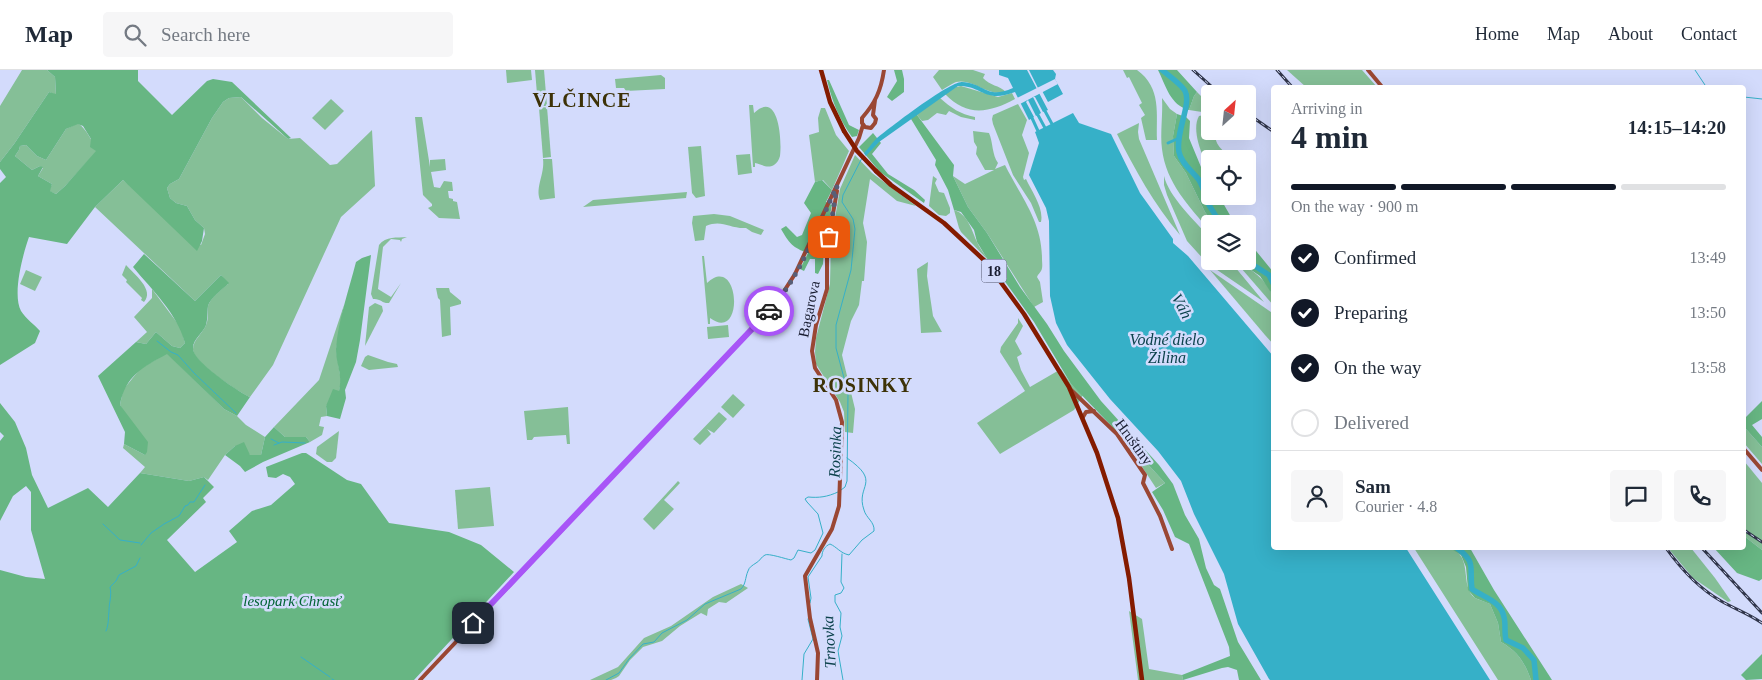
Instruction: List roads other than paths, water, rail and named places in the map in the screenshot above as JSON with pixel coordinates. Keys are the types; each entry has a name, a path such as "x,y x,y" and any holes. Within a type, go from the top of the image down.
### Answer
{"main road":[{"name":"18","path":"821,70 833,110 857,151 892,185 957,233 995,272 1024,314 1069,387 1083,417 1104,472 1118,518 1129,578 1142,680"}],"street":[{"path":"859,138 868,128 873,127 875,123 873,116 875,100 884,70"},
{"path":"1368,70 1380,85"},
{"path":"420,680 771,309 795,274 859,138 863,125 862,118 868,114 875,100"},
{"path":"868,114 873,116"},
{"path":"863,125 868,128"},
{"name":"Bagarova","path":"817,680 818,653 810,618 810,603 805,576 832,529 838,506 842,416 836,400 815,368 812,351 816,326 827,289 827,247 837,186"},
{"name":"Hruštiny","path":"1069,387 1116,434 1145,475 1143,483 1160,516 1172,548"},
{"path":"1083,417 1086,412 1094,411"},
{"path":"1746,451 1762,470"}],"water":[{"path":"999,70 1027,70 1048,110 1043,112 1035,97 1033,97 1041,113 1036,116 1028,100 1026,102 1034,117 1029,120 1015,92 996,96 966,86 958,86 879,142 866,156 864,153 876,139 893,126 933,97 955,84 962,82 970,83 991,92 1013,88 1008,78 999,75"},
{"path":"1029,70 1053,70 1056,74 1055,79 1063,94 1048,102"},
{"name":"Vodné dielo Žilina","path":"1073,113 1079,123 1111,134 1140,193 1173,239 1173,243 1188,256 1271,353 1271,550 1407,550 1490,680 1269,679 1238,624 1224,574 1194,514 1181,481 1158,451 1110,399 1067,345 1056,323 1050,296 1049,221 1046,208 1029,175 1039,143 1035,132"}],"waterway":[{"path":"1162,70 1185,91 1187,97 1179,136 1179,152 1184,163 1199,180 1215,215"},
{"path":"1695,70 1705,85"},
{"path":"1746,97 1762,99"},
{"path":"1045,111 1052,124"},
{"path":"1038,115 1045,128"},
{"path":"1032,118 1038,131"},
{"path":"1168,143 1177,139"},
{"name":"Rosinka","path":"841,490 845,487 847,481 848,393 836,348 836,325 851,270 855,229 853,219 842,202 843,195 862,158"},
{"path":"1256,267 1269,275 1271,279"},
{"path":"157,341 178,355 236,413"},
{"path":"271,439 279,443"},
{"path":"274,445 282,442 305,443"},
{"name":"Trnovka","path":"810,603 808,577 822,556 825,547 830,544 849,555 862,540 874,531 862,502 866,484 864,473 847,458"},
{"path":"141,545 151,533 179,516 185,506 190,502 194,502 205,485"},
{"name":"Rosinka","path":"606,680 619,673 643,644 654,642 662,633 687,620 705,604 741,589 749,568 764,556 770,555 791,560 798,550 811,553 815,550 823,533 818,514 805,499 808,497 827,496 838,492"},
{"path":"103,524 120,540 140,543"},
{"path":"1459,550 1470,562 1472,589 1499,607 1505,620 1506,640 1523,648 1534,660 1536,680"},
{"name":"Trnovka","path":"842,554 841,582 844,588 841,593 835,595 835,602 841,613 840,627 842,636 838,651 843,680"},
{"path":"106,631 111,596 110,587 119,575 136,566 140,558"},
{"path":"802,680 804,654 813,639 808,619"},
{"path":"301,657 330,677"}],"railway":[{"path":"1193,70 1210,85"},
{"path":"1277,70 1290,85"},
{"path":"1256,120 1271,130"},
{"path":"1746,531 1762,542"},
{"path":"1668,550 1697,584 1721,601 1762,623"},
{"path":"1704,550 1762,613"}],"district":[{"name":"VLČINCE","path":"582,100"},
{"name":"ROSINKY","path":"863,385"}],"water label":[{"name":"Váh","path":"1182,306"}],"park label":[{"name":"lesopark Chrasť","path":"292,601"}]}
